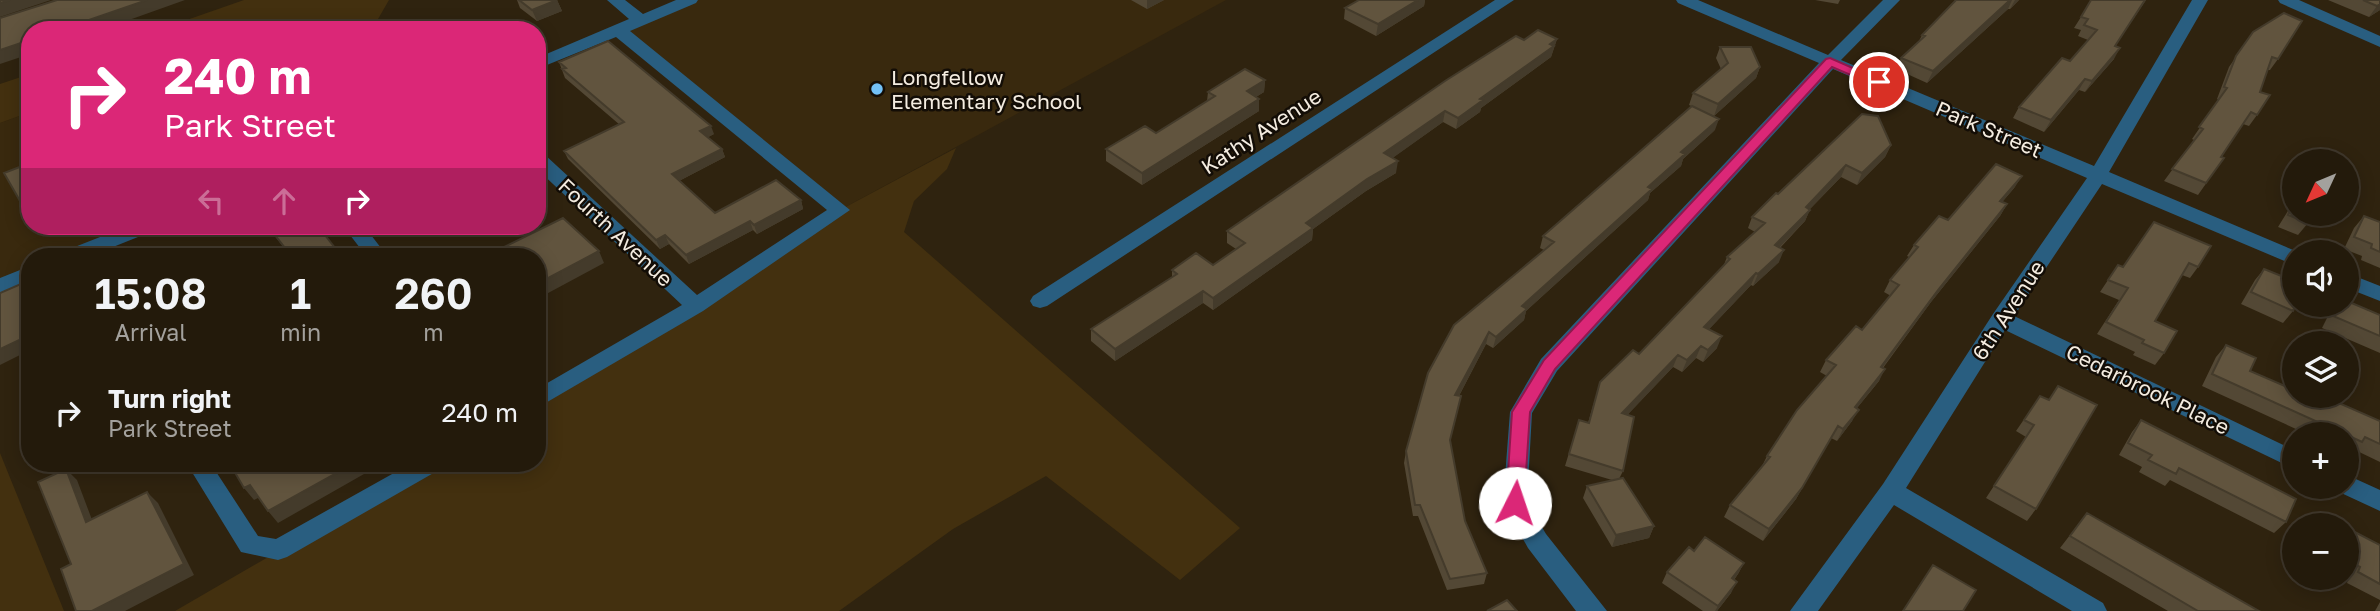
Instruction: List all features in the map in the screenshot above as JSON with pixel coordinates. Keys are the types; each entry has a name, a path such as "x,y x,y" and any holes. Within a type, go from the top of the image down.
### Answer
{"street":[{"path":"615,0 640,20"},
{"path":"546,60 690,0"},
{"name":"Kathy Avenue","path":"1040,301 1506,0"},
{"name":"Park Street","path":"1684,0 2282,253"},
{"path":"1594,611 1578,597 1537,541 1515,503 1521,412 1549,365 1830,62 1892,0"},
{"name":"6th Avenue","path":"1803,611 1891,491 2001,319 2098,175 2200,0"},
{"path":"2286,0 2380,42"},
{"name":"Fourth Avenue","path":"546,395 696,306 841,210 618,30"},
{"name":"Fourth Avenue","path":"546,166 696,306"},
{"path":"93,248 124,235"},
{"path":"0,286 21,277"},
{"path":"2359,285 2380,294"},
{"name":"Cedarbrook Place","path":"2001,319 2282,454"},
{"path":"204,472 250,545 278,550 415,472"},
{"path":"1891,491 2094,611"},
{"path":"2359,491 2380,501"}],"shaded area":[{"path":"244,0 389,0 377,21 184,21"},
{"name":"Longfellow Elementary School","path":"689,0 1226,0 840,210 618,30"},
{"path":"21,77 21,115 0,123 0,84"},
{"path":"21,115 21,235 124,235 91,248 21,248 21,277 0,286 0,123"},
{"path":"956,148 947,169 914,201 904,232 1240,528 1180,580 1046,476 953,529 839,611 175,611 415,472 546,472 546,394 840,210"},
{"path":"0,453 64,611 0,611"}],"building":[{"path":"57,0 147,0 86,21 21,21 21,43 0,50 0,18"},
{"path":"519,0 557,0 532,10"},
{"path":"1359,0 1418,0 1378,24 1345,8"},
{"path":"1956,0 2010,0 1933,71 1901,58 1925,36 1922,35"},
{"path":"2091,0 2145,0 2115,46 2120,48 2092,81 2085,79 2051,120 2019,107 2062,58 2070,61 2097,30 2084,25 2088,19 2081,17"},
{"path":"2363,0 2380,0 2380,4 2377,6"},
{"path":"2284,13 2302,21 2278,59 2272,57 2260,92 2270,95 2257,115 2251,112 2206,183 2172,169 2203,129 2199,127 2227,88 2224,87 2236,56 2253,32"},
{"path":"1538,30 1557,39 1550,44 1554,46 1458,118 1445,111 1384,153 1398,161 1367,179 1306,223 1313,228 1213,298 1203,291 1115,349 1091,329 1177,274 1172,270 1196,253 1213,265 1245,243 1227,231 1445,81 1516,36 1524,40"},
{"path":"608,41 711,126 700,131 722,149 672,174 715,213 776,180 801,200 754,225 750,221 686,255 665,235 656,240 564,151 624,122 562,69 566,68 559,62"},
{"path":"1720,47 1751,47 1760,67 1718,104 1693,93 1728,63"},
{"path":"1245,69 1265,80 1247,91 1259,99 1142,173 1106,149 1145,126 1156,133 1215,96 1208,92"},
{"path":"1692,106 1719,119 1681,152 1685,154 1648,187 1652,189 1522,306 1527,309 1496,337 1489,332 1455,395 1461,396 1450,440 1465,521 1487,573 1450,579 1420,505 1415,505 1406,451 1428,373 1454,325 1554,242 1543,236"},
{"path":"1862,114 1878,116 1891,145 1862,173 1846,165 1806,207 1810,210 1775,245 1784,250 1756,273 1704,327 1722,336 1708,350 1701,346 1687,360 1678,355 1622,413 1634,417 1623,471 1569,454 1579,420 1589,423 1600,382 1633,350 1639,354 1730,259 1727,257 1765,223 1752,217"},
{"path":"1996,164 2022,176 2000,201 2007,204 1881,367 1885,369 1855,407 1859,410 1843,429 1838,426 1802,488 1769,529 1730,505 1770,457 1767,456 1797,410 1836,365 1826,360 1856,326 1862,330 1899,285 1890,280 1918,247 1914,245 1939,216 1948,220"},
{"path":"21,166 21,203 4,173"},
{"path":"2364,216 2380,222 2380,252 2371,248 2372,244 2354,237"},
{"path":"563,218 599,251 546,279 546,248 502,248 529,235 546,235 546,226"},
{"path":"2154,222 2211,246 2198,267 2189,263 2155,321 2177,331 2164,353 2106,322 2128,288 2108,280 2118,265 2123,267"},
{"path":"275,235 325,235 335,248 285,248"},
{"path":"2264,269 2282,276 2282,306 2251,292"},
{"path":"21,284 21,339 0,349 0,293"},
{"path":"2359,306 2380,315 2380,336 2335,317 2359,317"},
{"path":"2226,345 2256,358 2250,371 2282,385 2282,406 2212,374"},
{"path":"2058,386 2097,405 2036,509 1994,486 2034,425 2024,420 2040,396 2049,400"},
{"path":"2287,408 2350,408 2380,421 2380,444 2365,437 2362,442 2359,441 2359,422 2318,422"},
{"path":"2141,420 2282,492 2282,499 2296,499 2290,513 2282,513 2282,520 2179,468 2176,474 2148,460 2152,455 2128,443"},
{"path":"60,472 67,472 86,522 147,492 184,564 92,611 76,611 61,569 71,564 38,482"},
{"path":"235,472 339,472 268,511 250,485 244,488"},
{"path":"1623,478 1654,526 1616,535 1587,486"},
{"path":"2087,513 2259,611 2198,611 2070,536"},
{"path":"2359,534 2380,545 2380,584 2359,573"},
{"path":"1705,537 1744,563 1732,578 1737,582 1718,606 1667,572 1689,547 1694,551"},
{"path":"1933,565 1976,590 1963,611 1903,611"},
{"path":"1507,600 1517,611 1487,611"}],"place":[{"name":"Longfellow Elementary School","path":"877,89"}],"route":[{"path":"1515,503 1521,412 1549,365 1830,62 1879,82"}]}
